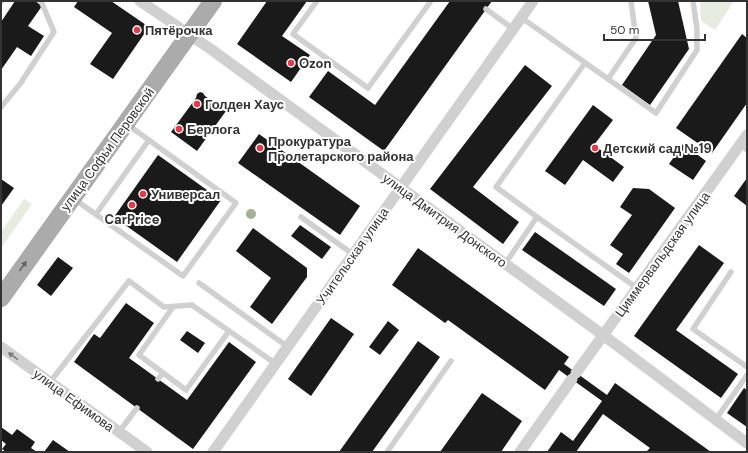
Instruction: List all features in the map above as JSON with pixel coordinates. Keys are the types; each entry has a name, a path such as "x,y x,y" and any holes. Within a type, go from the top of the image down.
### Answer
{"main road":[{"name":"улица Софьи Перовской","path":"1,298 126,123 184,32 198,1"},
{"name":"улица Софьи Перовской","path":"1,277 184,32 213,1"}],"street":[{"name":"улица Дмитрия Донского","path":"140,1 212,50 504,264 604,335 747,443"},
{"name":"Учительская улица","path":"213,452 533,1"},
{"name":"Циммервальдская улица","path":"520,452 637,288 744,147 747,135"},
{"name":"улица Ефимова","path":"1,347 147,452"}],"lane":[{"path":"1,107 20,84 54,32 41,1"},
{"path":"317,1 293,34 368,88 431,1"},
{"path":"608,79 636,38 631,1"},
{"path":"522,18 656,113 697,50 697,29 693,1"},
{"path":"486,9 514,29"},
{"path":"584,63 496,187 637,288"},
{"path":"72,197 183,276 205,246 236,202 126,123"},
{"path":"96,214 149,140"},
{"path":"504,264 537,217"},
{"path":"301,218 354,254"},
{"path":"731,272 693,329 747,368"},
{"path":"50,382 129,281 164,308 192,305 276,364"},
{"path":"199,283 288,347"},
{"path":"172,307 139,355 186,390 229,331"},
{"path":"387,452 452,361"},
{"path":"158,379 163,373"},
{"path":"716,419 747,375"},
{"path":"119,432 137,408"}],"shaded area":[{"path":"700,1 734,1 715,30 701,21"},
{"path":"24,199 32,204 1,248 1,232"}],"building":[{"path":"15,1 35,1 42,6 28,26 44,36 31,56 17,47 1,70 1,22"},
{"path":"78,1 111,1 149,27 113,79 90,64 112,33 74,7"},
{"path":"267,1 307,1 282,36 310,55 291,82 237,44"},
{"path":"450,1 492,1 384,151 309,97 328,71 375,105"},
{"path":"648,1 678,1 689,49 650,105 622,85 656,35"},
{"path":"742,34 747,38 747,103 712,153 676,128"},
{"path":"525,65 552,86 473,187 519,222 503,244 430,189"},
{"path":"200,92 226,111 197,151 171,132 196,98 197,94"},
{"path":"593,105 613,120 594,145 624,167 613,182 583,160 565,185 545,171"},
{"path":"259,134 360,206 340,235 238,163"},
{"path":"683,144 706,161 693,180 669,164"},
{"path":"158,155 221,200 177,262 114,217"},
{"path":"747,178 747,206 734,196"},
{"path":"1,179 14,188 1,206"},
{"path":"633,188 649,189 675,208 629,273 616,264 623,254 610,245 632,215 620,207"},
{"path":"300,225 331,247 322,259 291,236"},
{"path":"253,228 307,268 307,277 272,324 250,307 271,278 236,251"},
{"path":"535,232 616,289 604,306 522,250"},
{"path":"699,245 724,263 676,330 738,374 721,398 634,336"},
{"path":"418,248 569,357 564,364 607,395 615,383 711,452 646,452 650,448 603,414 576,452 547,452 561,432 573,441 602,401 559,370 545,390 448,320 445,323 392,285"},
{"path":"58,257 73,268 51,296 37,285"},
{"path":"126,303 154,323 129,358 187,400 229,342 256,362 193,449 74,362 94,334 100,338"},
{"path":"331,318 354,334 311,396 288,379"},
{"path":"388,321 399,330 380,355 369,347"},
{"path":"187,331 205,343 198,353 180,340"},
{"path":"418,341 440,357 372,452 339,452"},
{"path":"744,388 747,390 747,427 727,413"},
{"path":"482,393 522,421 501,452 440,452"},
{"path":"1,427 12,435 17,429 35,442 31,448 37,452 6,452 2,449 6,444 1,440"},
{"path":"53,440 70,452 44,452"}],"place":[{"name":"Пятёрочка","path":"137,30"},
{"name":"Ozon","path":"291,63"},
{"name":"Голден Хаус","path":"197,104"},
{"name":"Берлога","path":"179,129"},
{"name":"Прокуратура Пролетарского района","path":"260,148"},
{"name":"Детский сад №19","path":"595,148"},
{"name":"Универсал","path":"143,194"},
{"name":"CarPrice","path":"132,205"}]}
